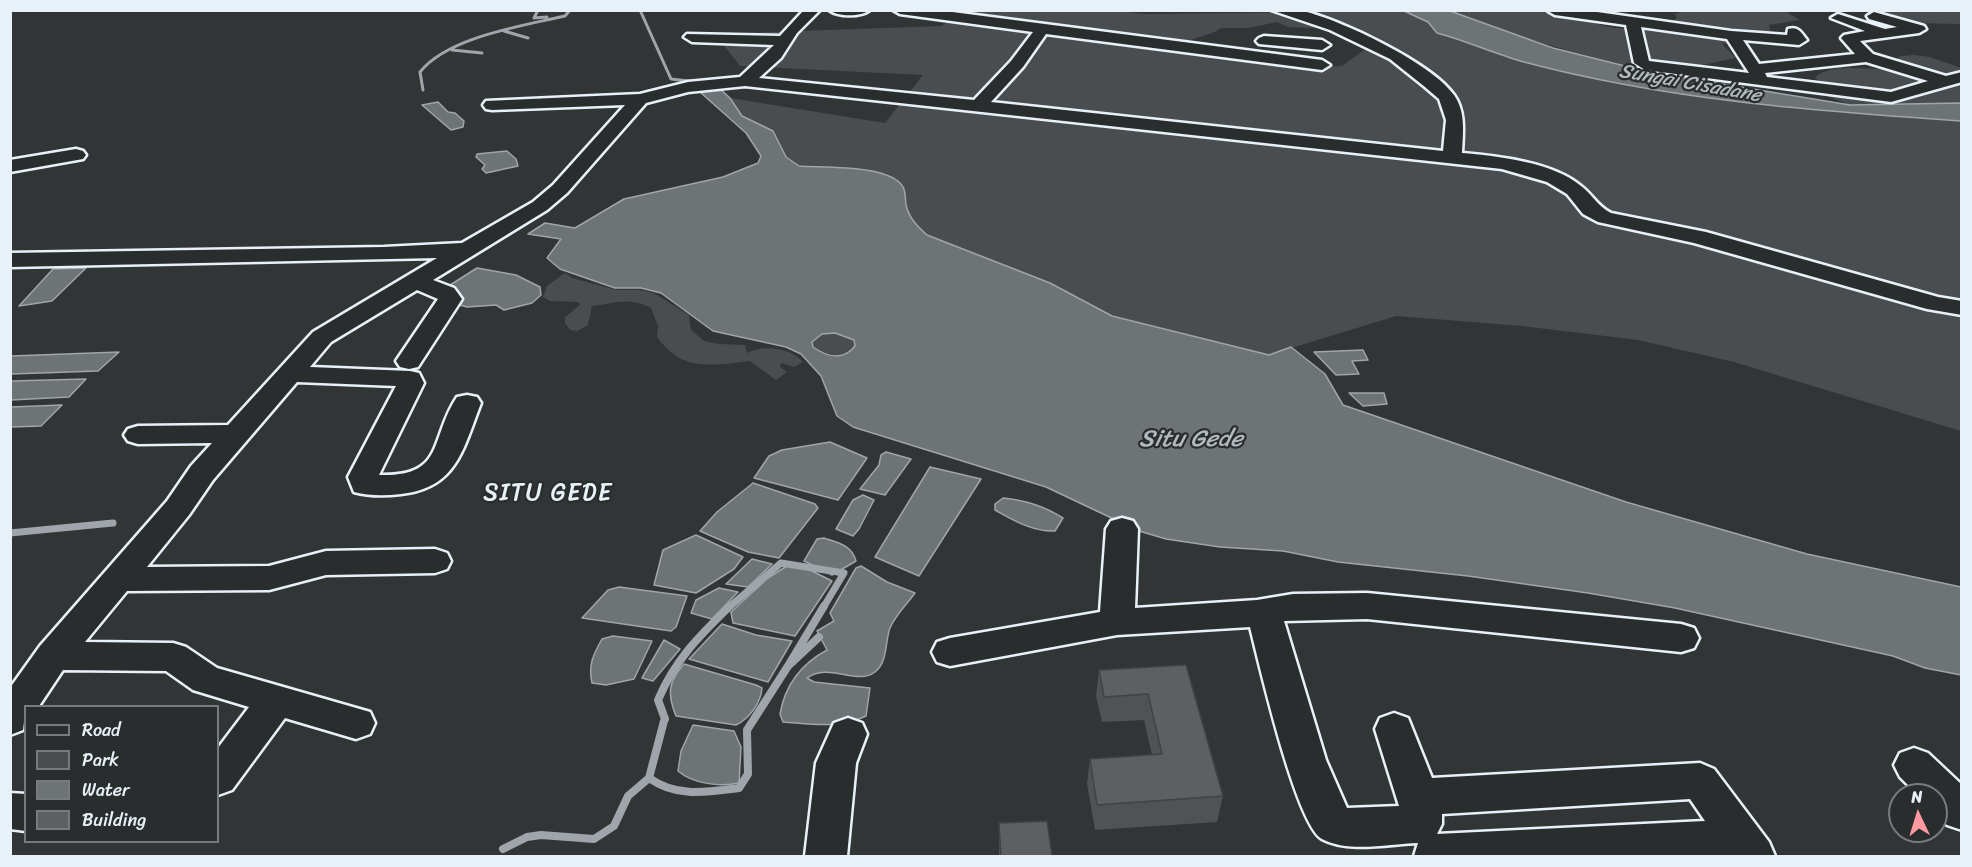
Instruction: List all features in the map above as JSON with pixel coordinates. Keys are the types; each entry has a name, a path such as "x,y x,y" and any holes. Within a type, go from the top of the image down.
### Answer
{"street":[{"path":"745,81 775,55 792,30 813,10"},
{"path":"836,10 863,10"},
{"path":"900,10 1322,65"},
{"path":"1278,10 1298,14 1335,27 1396,56 1431,83 1447,97 1455,120 1452,158"},
{"path":"1550,10 1714,29 1719,28 1720,18"},
{"path":"1604,10 1608,15 1636,21 1730,35 1796,36 1822,63"},
{"path":"1636,21 1650,20 1653,10"},
{"path":"1874,16 1890,34 1918,56"},
{"path":"1838,18 1890,34"},
{"path":"1867,57 1849,38 1890,34 1930,18"},
{"path":"1636,21 1642,63 1699,74 1756,75 1876,97 1901,96 1916,92 1955,73"},
{"path":"1682,28 1699,74"},
{"path":"977,107 1017,64 1042,29"},
{"path":"706,53 691,30 784,41"},
{"path":"1730,35 1736,38 1756,75"},
{"path":"1160,44 1179,40 1221,45 1232,39 1322,45"},
{"path":"1756,75 1867,57 1955,73"},
{"path":"1868,74 1916,92"},
{"path":"492,105 640,99 688,87 745,81 1504,163 1554,178 1574,190 1590,210 1605,218 1698,237 1936,304 1962,308"},
{"path":"10,719 53,656 178,508 233,434 322,337 464,250 530,213 552,196 640,99"},
{"path":"10,166 76,155"},
{"path":"10,260 384,254 464,250"},
{"path":"409,361 450,299 446,292 415,281"},
{"path":"289,374 410,379 411,383 363,477 365,485 419,482 429,479 440,469 467,403"},
{"path":"138,435 233,434"},
{"path":"1117,622 1122,529"},
{"path":"117,579 269,578 326,563 435,561"},
{"path":"950,652 1117,622 1264,613 1269,609 1293,607 1367,606 1681,638"},
{"path":"1264,613 1311,778 1327,816 1334,824 1343,827 1428,833 1747,848"},
{"path":"53,656 173,657 206,680 356,723"},
{"path":"219,777 278,700"},
{"path":"1394,729 1428,833"},
{"path":"825,856 836,763 848,734"},
{"path":"1914,765 1962,812"},
{"path":"1428,833 1700,781 1747,848"}],"green space":[{"path":"969,10 1105,10 1146,14 1404,11 1428,22 1438,33 1513,59 1632,86 1796,108 1961,121 1961,431 1734,362 1638,340 1522,326 1396,316 1269,355 1112,316 1050,283 927,235 911,218 907,210 903,187 896,180 884,174 839,167 799,166 786,157 773,131 742,116 730,98 885,123 923,75 740,66 715,34 941,26","holes":["1277,22 1288,27 1337,29 1368,47 1342,66 1322,67 1183,44 1221,28 1249,28"]},
{"path":"1686,10 1785,11 1800,20 1769,25 1771,36 1722,44 1736,58 1688,68 1702,79 1637,68 1574,52 1450,11 1615,11 1626,14 1627,18 1593,22 1624,29 1636,29 1660,26 1677,18 1675,14"},
{"path":"1870,11 1961,11 1961,24 1910,23"},
{"path":"1901,56 1930,57 1961,68 1961,103 1850,105 1827,96 1829,92 1815,77 1823,72 1841,68 1890,69 1894,66 1890,63"},
{"path":"565,273 572,278 617,290 640,290 654,293 689,315 691,330 704,341 745,345 747,353 761,349 777,349 792,353 803,362 794,367 781,363 780,367 787,372 776,380 750,361 711,365 688,361 667,349 657,337 658,326 651,308 635,302 592,306 588,325 577,331 570,330 565,323 565,317 580,305 579,302 550,301 543,297 547,286"},
{"path":"858,327 853,371 806,344 819,331"}],"water":[{"name":"Sungai Cisadane","path":"1404,11 1450,11 1553,48 1649,72 1850,105 1961,103 1961,121 1796,108 1632,86 1513,59 1437,33 1428,22"},
{"name":"Situ Gede","path":"719,88 730,98 742,116 773,131 786,157 799,166 839,167 885,174 903,187 907,210 911,218 927,235 1050,283 1112,316 1269,355 1291,347 1325,374 1343,405 1626,502 1807,554 1961,587 1961,675 1925,668 1893,656 1675,608 1588,593 1468,576 1338,562 1283,551 1220,547 1166,539 1139,531 1046,487 853,427 837,416 821,376 801,354 786,347 713,331 661,293 641,288 615,288 560,269 547,258 561,239 528,234 545,223 575,228 624,199 723,177 758,163 761,156 746,133 700,92","holes":["835,333 854,340 855,346 840,356 829,355 818,350 813,347 812,342 822,334"]},
{"path":"438,102 448,112 455,113 464,121 463,127 451,130 422,105"},
{"path":"507,151 516,159 518,166 486,173 482,169 485,165 476,157 477,154"},
{"path":"86,268 52,301 19,306 53,269"},
{"path":"477,268 516,275 540,287 541,295 532,303 504,310 496,305 467,307 431,297"},
{"path":"1363,350 1368,360 1352,361 1359,374 1336,375 1314,352"},
{"path":"119,352 98,371 11,374 11,356"},
{"path":"86,379 69,397 11,400 11,381"},
{"path":"1349,393 1384,393 1387,404 1363,406"},
{"path":"62,405 41,426 11,427 11,407"},
{"path":"830,442 867,458 838,500 754,478 769,456 782,450"},
{"path":"886,452 911,459 885,495 860,489 879,465 881,455"},
{"path":"930,467 981,479 919,576 875,557"},
{"path":"753,483 815,504 818,508 779,558 748,552 700,531 717,512"},
{"path":"863,495 874,500 859,529 853,536 836,529 853,500"},
{"path":"1003,498 1034,504 1063,518 1055,531 1031,527 995,510 995,504"},
{"path":"696,535 743,557 734,569 696,593 654,585 663,550"},
{"path":"824,538 848,548 856,561 832,575 804,561 817,539"},
{"path":"752,559 772,564 748,587 726,584"},
{"path":"790,564 798,564 832,581 795,636 733,623 731,612 768,578"},
{"path":"861,566 887,582 915,593 890,628 882,663 875,672 868,676 824,672 807,678 814,682 870,688 866,716 836,724 783,722 780,714 782,703 790,685 809,662 827,650 817,631 834,621 830,613 856,568"},
{"path":"619,587 687,596 676,627 671,631 582,618 608,590"},
{"path":"719,588 738,592 712,619 691,613 696,600"},
{"path":"722,624 756,635 792,641 768,682 689,659"},
{"path":"613,636 652,641 634,679 606,685 592,683 591,665 596,650 602,639"},
{"path":"664,640 680,649 653,681 642,678"},
{"path":"684,664 762,688 754,710 736,725 676,716 671,701 671,688"},
{"path":"693,725 734,731 741,747 739,783 724,785 699,782 678,771 681,751"}],"building":[{"path":"1186,665 1223,796 1097,805 1090,759 1162,754 1148,694 1104,697 1099,670"},
{"path":"1047,821 1052,856 1001,856 999,823"}],"waterway":[{"path":"538,10 534,18 547,17"},
{"path":"423,90 420,72 448,50 487,35 565,16 570,10"},
{"path":"640,10 671,79 697,82"},
{"path":"504,31 528,38"},
{"path":"452,50 482,53"},
{"path":"10,533 113,523"},
{"path":"728,608 781,563 844,573 823,608"},
{"path":"788,666 824,606"},
{"path":"665,719 658,700 672,673 698,638 728,608"},
{"path":"788,666 819,637"},
{"path":"649,778 670,789 681,791 704,792 739,788 748,774 747,730 788,666"},
{"path":"649,778 664,721"},
{"path":"503,849 527,837 541,835 594,839 614,826 628,796 649,778"}],"district":[{"name":"SITU GEDE","path":"548,494"}]}
